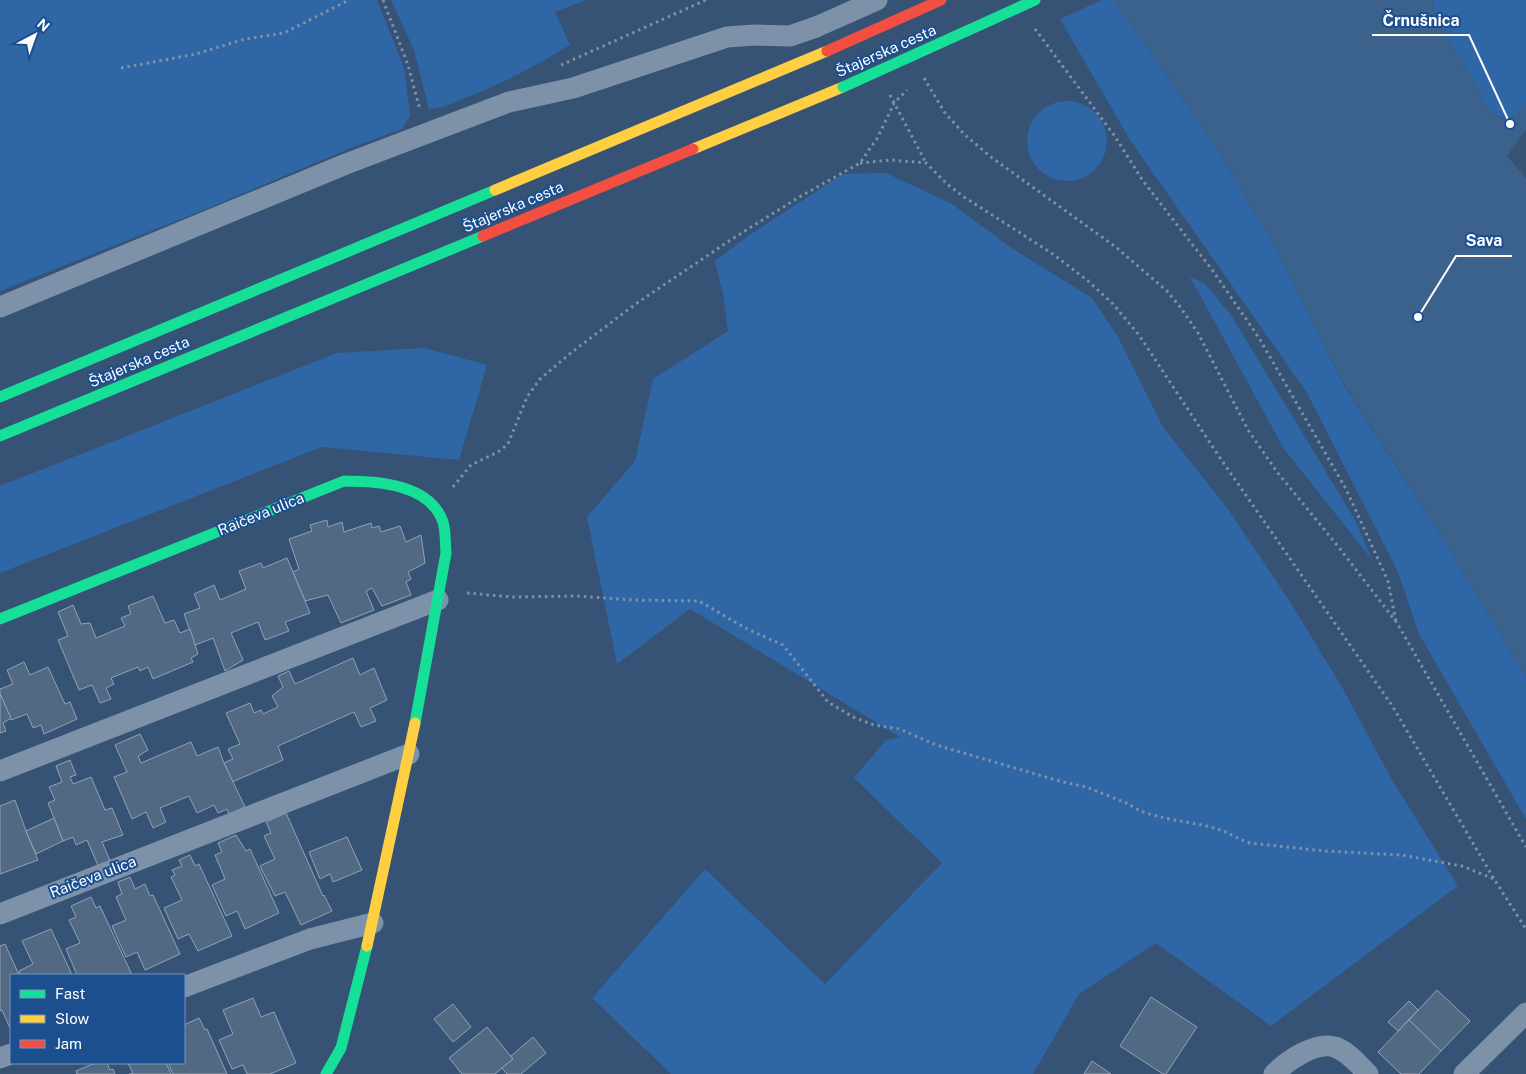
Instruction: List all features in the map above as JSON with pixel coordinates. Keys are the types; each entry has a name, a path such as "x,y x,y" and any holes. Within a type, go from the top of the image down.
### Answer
{"main road":[{"name":"Štajerska cesta","path":"0,397 827,51 941,0"},
{"name":"Štajerska cesta","path":"0,436 843,87 1035,0"},
{"name":"Raičeva ulica","path":"0,619 344,481 382,482 418,495 434,509 442,520 446,553 409,754 373,923 341,1048 326,1074"}],"street":[{"path":"0,307 424,133 509,102 573,88 728,37 756,35 790,36 816,27 877,0"},
{"path":"0,771 438,600"},
{"name":"Raičeva ulica","path":"0,914 409,754"},
{"path":"185,987 310,939 373,923"},
{"path":"1464,1074 1526,1013"},
{"path":"1274,1074 1291,1060 1320,1047 1335,1047 1350,1056 1368,1074"}],"path":[{"path":"121,68 196,54 245,38 284,33 349,0"},
{"path":"383,0 408,64 420,108 424,133"},
{"path":"556,68 563,63 706,0"},
{"path":"1031,23 1114,135 1142,181 1213,271 1259,338 1346,490 1366,531 1388,581 1397,623"},
{"path":"922,74 945,113 964,135 991,157 1116,248 1167,291 1182,308 1198,333 1248,430 1277,472 1337,545 1397,623 1526,847"},
{"path":"860,163 878,137 894,103 908,88"},
{"path":"434,509 471,465 498,452 508,444 527,397 540,379 572,352 637,303 724,244 801,196 860,163 891,160 926,163 947,184 964,197 1053,254 1088,281 1112,303 1139,335 1218,455 1393,707 1494,879 1526,929"},
{"path":"438,600 458,592 513,597 577,596 633,600 700,600 748,629 783,644 828,702 853,717 874,725 900,729 936,745 1063,782 1086,786 1129,804 1134,808 1173,820 1195,822 1217,828 1250,843 1325,851 1401,855 1462,866 1494,879"}],"shaded area":[{"path":"0,0 377,0 404,68 410,116 402,129 353,147 204,210 0,291"},
{"path":"391,0 586,0 555,12 570,45 496,85 450,104 429,109 414,50"},
{"path":"1102,0 1114,0 1218,151 1279,254 1341,380 1451,552 1526,677 1526,819 1419,634 1398,572 1307,393 1130,140 1060,19"},
{"path":"1114,0 1432,0 1436,16 1491,113 1507,119 1518,114 1526,102 1526,130 1507,156 1526,178 1526,677 1451,552 1341,379 1279,254 1218,151"},
{"path":"1432,0 1526,0 1526,102 1518,114 1507,119 1491,113 1436,16"},
{"path":"1059,101 1075,101 1096,112 1107,133 1107,149 1096,170 1075,181 1059,181 1045,175 1033,163 1027,149 1027,133 1033,119 1045,107"},
{"path":"886,173 952,204 1013,249 1092,298 1117,335 1163,427 1228,509 1289,600 1342,687 1392,780 1458,886 1271,1026 1156,943 1079,994 1033,1074 671,1074 592,998 705,869 825,984 942,863 854,778 886,740 900,737 690,609 617,664 587,517 635,461 653,379 728,331 723,295 715,261 748,236 843,174"},
{"path":"1190,277 1204,283 1231,315 1354,518 1373,561 1284,449"},
{"path":"425,348 487,365 459,460 322,447 0,573 0,486 337,353"}],"building":[{"path":"327,520 328,527 342,522 344,532 371,523 372,528 379,526 381,532 400,526 406,542 421,535 425,563 408,572 411,579 406,582 411,595 382,606 372,588 366,591 374,610 341,623 328,595 305,601 293,572 299,569 289,539 312,531 310,525"},
{"path":"287,558 310,613 285,622 289,631 265,640 258,622 231,633 243,660 225,671 213,638 195,645 184,614 200,608 194,594 214,585 220,600 246,589 239,571 261,563 263,568"},
{"path":"153,596 165,623 174,620 180,633 190,629 198,654 191,658 193,662 153,679 148,667 140,671 138,667 111,678 114,684 106,688 111,699 100,703 92,685 79,690 58,640 68,636 58,612 73,605 81,624 90,623 96,638 125,626 121,618 131,614 128,606"},
{"path":"353,658 360,675 374,668 387,700 370,708 376,721 361,727 354,712 278,746 283,760 232,782 224,763 233,759 228,749 240,744 226,713 250,703 254,713 261,710 263,714 278,707 272,696 283,687 278,676 289,671 295,684"},
{"path":"24,662 30,675 48,667 65,704 70,702 77,719 44,734 41,725 33,728 27,714 11,720 0,694 0,689 13,684 7,670"},
{"path":"0,694 11,718 3,723 6,731 0,733"},
{"path":"140,734 148,750 138,756 141,763 191,742 197,756 218,747 245,807 229,814 227,809 218,813 214,805 197,813 189,796 160,808 166,822 153,828 146,812 132,819 114,777 127,772 115,745"},
{"path":"70,760 76,775 70,777 73,784 91,777 105,810 112,808 123,835 102,842 111,863 99,868 87,840 76,845 73,837 63,841 48,803 55,800 49,787 62,782 56,766"},
{"path":"15,800 38,860 0,874 0,806"},
{"path":"286,813 323,896 332,911 301,925 285,892 275,896 260,866 275,859 264,836 271,833 266,822"},
{"path":"54,818 63,841 36,854 26,831"},
{"path":"236,835 246,851 250,849 279,913 245,929 237,911 226,916 212,885 225,879 215,855 222,852 218,843"},
{"path":"347,837 362,870 333,882 330,874 320,879 309,852"},
{"path":"190,855 195,866 199,864 232,936 198,951 189,934 178,939 164,908 182,900 171,877 175,875 172,870 182,866 179,860"},
{"path":"130,877 135,889 145,884 150,896 153,895 180,954 145,970 137,952 126,957 112,926 126,920 116,897 122,894 118,882"},
{"path":"91,897 96,908 100,906 132,974 77,974 66,949 80,943 69,920 76,917 71,906"},
{"path":"51,929 72,974 20,974 19,971 33,964 22,941"},
{"path":"5,944 19,974 10,974 10,1028 2,1010 0,1011 0,946"},
{"path":"1437,990 1470,1021 1441,1051 1409,1020"},
{"path":"1151,997 1197,1027 1166,1074 1163,1074 1120,1046"},
{"path":"253,998 261,1017 274,1012 296,1063 270,1074 247,1074 243,1065 232,1069 219,1040 233,1034 223,1010"},
{"path":"1409,1001 1418,1010 1398,1031 1388,1022"},
{"path":"453,1004 471,1027 453,1042 434,1019"},
{"path":"199,1018 205,1030 207,1029 227,1074 173,1074 168,1064 185,1064 185,1025"},
{"path":"1409,1020 1441,1051 1419,1074 1401,1074 1378,1052"},
{"path":"487,1027 513,1059 495,1074 462,1074 449,1058"},
{"path":"533,1037 546,1053 521,1074 507,1074 502,1068 513,1059 511,1056"},
{"path":"1092,1061 1111,1074 1084,1074"},
{"path":"93,1064 107,1064 110,1070 113,1069 115,1074 77,1074 76,1071"},
{"path":"128,1064 166,1064 171,1074 129,1074 133,1073"}],"traffic: fast":[{"path":"843,87 1035,0"},
{"path":"0,397 495,190"},
{"path":"0,436 483,236"},
{"path":"0,619 344,481 372,482 401,487 415,492 427,500 436,509 445,530 446,553 415,723"},
{"path":"326,1074 341,1048 367,946"}],"traffic: slow":[{"path":"495,190 827,51"},
{"path":"693,149 843,87"},
{"path":"367,946 415,723"}],"traffic: jam":[{"path":"827,51 941,0"},
{"path":"483,236 693,149"}],"place":[{"name":"Črnušnica","path":"1510,124"},
{"name":"Sava","path":"1418,317"}]}
